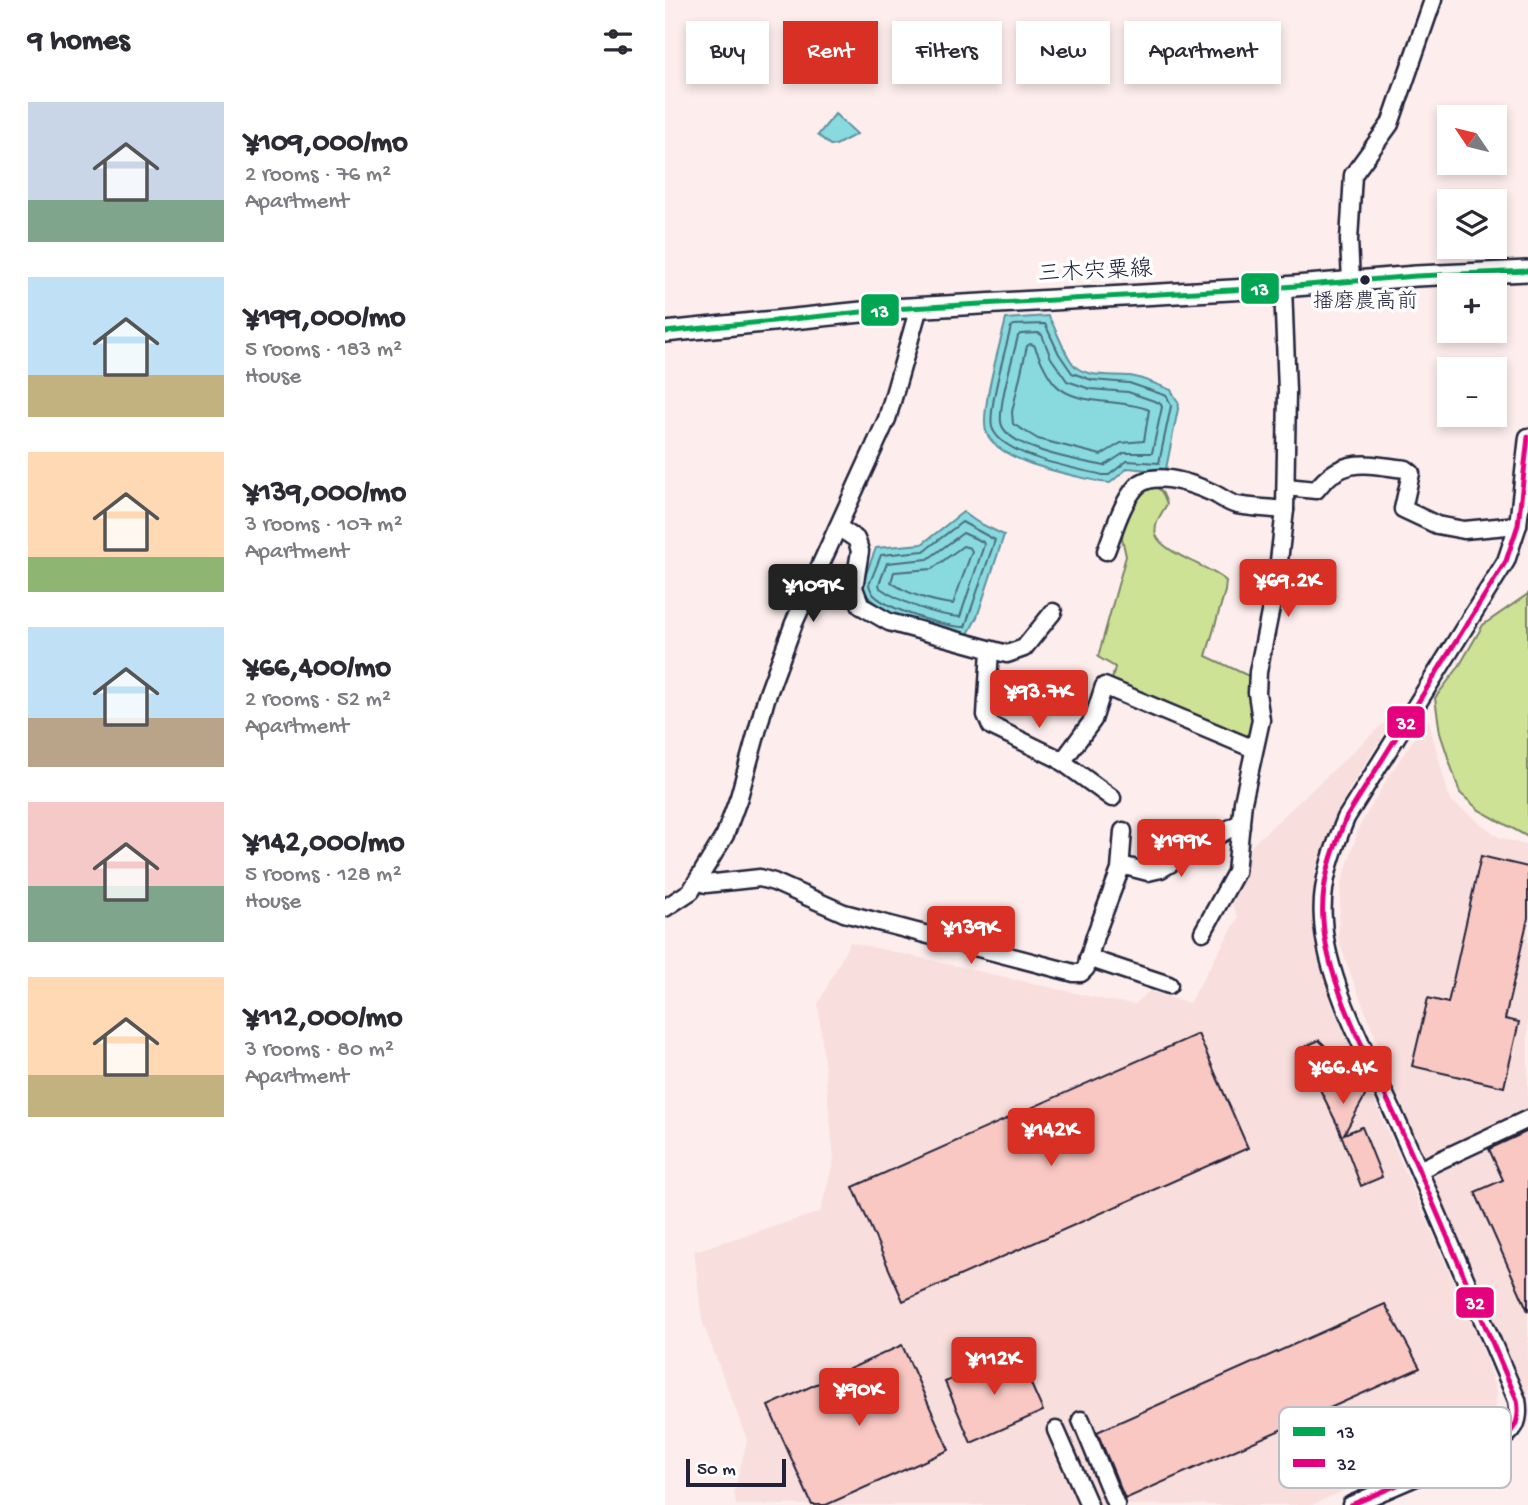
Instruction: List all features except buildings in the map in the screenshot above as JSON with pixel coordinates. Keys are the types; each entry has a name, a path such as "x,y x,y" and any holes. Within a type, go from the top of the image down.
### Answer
{"main road":[{"name":"三木宍粟線","path":"665,331 919,307 1528,271"}],"street":[{"path":"1351,281 1349,240 1353,175 1390,124 1433,0"},
{"path":"1203,932 1236,872 1243,802 1261,720 1257,693 1258,672 1277,578 1285,510 1287,391 1283,287"},
{"path":"665,908 691,891 725,835 739,797 766,699 794,622 887,419 919,307"},
{"path":"1511,1431 1518,1420 1517,1400 1340,992 1327,955 1322,919 1325,882 1346,818 1506,561 1518,525 1528,437"},
{"path":"1286,486 1316,490 1324,478 1354,464 1406,469 1411,473 1403,509 1437,525 1464,530 1518,525"},
{"path":"1106,551 1125,505 1136,487 1153,478 1206,489 1235,505 1285,510"},
{"path":"838,527 856,539 858,544 860,551 854,588 861,606 889,622 1007,654 1019,652 1053,612"},
{"path":"990,650 986,703 987,720 991,726 1062,762 1112,798"},
{"path":"1062,762 1093,720 1104,686 1254,750"},
{"path":"1121,865 1148,872 1161,869 1236,825 1241,826"},
{"path":"698,881 706,884 760,878 844,913 1081,973 1121,865 1123,831"},
{"path":"1088,958 1169,985"},
{"path":"1419,1170 1528,1119"},
{"path":"1081,1420 1117,1505"},
{"path":"1056,1430 1089,1505"},
{"path":"1351,1505 1390,1488"}],"shaded area":[{"path":"1399,709 1343,800 1315,871 1313,926 1328,995 1481,1344 1497,1394 1495,1407 1279,1407 1279,1488 1350,1488 1312,1505 736,1505 734,1492 747,1440 702,1321 694,1251 820,1212 834,1159 818,1004 850,942 1111,1001 1135,1004 1149,991 1189,1003 1238,918 1231,902 1252,845"},
{"path":"1428,718 1450,800 1499,837 1528,846 1528,1404 1391,1078 1338,937 1341,885 1359,827 1388,777"}],"green space":[{"path":"1149,485 1161,491 1167,504 1156,527 1160,542 1226,581 1206,656 1253,678 1256,716 1251,744 1111,684 1115,667 1098,657 1126,556 1122,538 1124,522 1140,493"},
{"path":"1528,594 1528,837 1479,810 1460,793 1440,733 1435,698 1458,668 1483,625"}],"water":[{"path":"835,114 857,134 836,145 830,145 818,135"},
{"path":"1048,316 1069,359 1078,369 1092,374 1135,377 1171,390 1179,404 1166,469 1158,471 1128,468 1110,483 1101,482 1037,466 1004,451 993,442 986,431 986,408 1006,319"},
{"path":"963,512 1004,535 977,617 967,636 908,621 881,608 870,598 861,587 876,548 922,544"}],"transit line":[{"name":"13","path":"665,332 891,309 1528,271"},
{"name":"32","path":"1511,1431 1517,1421 1517,1400 1341,996 1326,944 1323,907 1329,868 1346,818 1506,561 1518,525 1528,437"},
{"name":"32","path":"1351,1505 1390,1488"}],"place":[{"name":"播磨農高前","path":"1365,280"}]}
